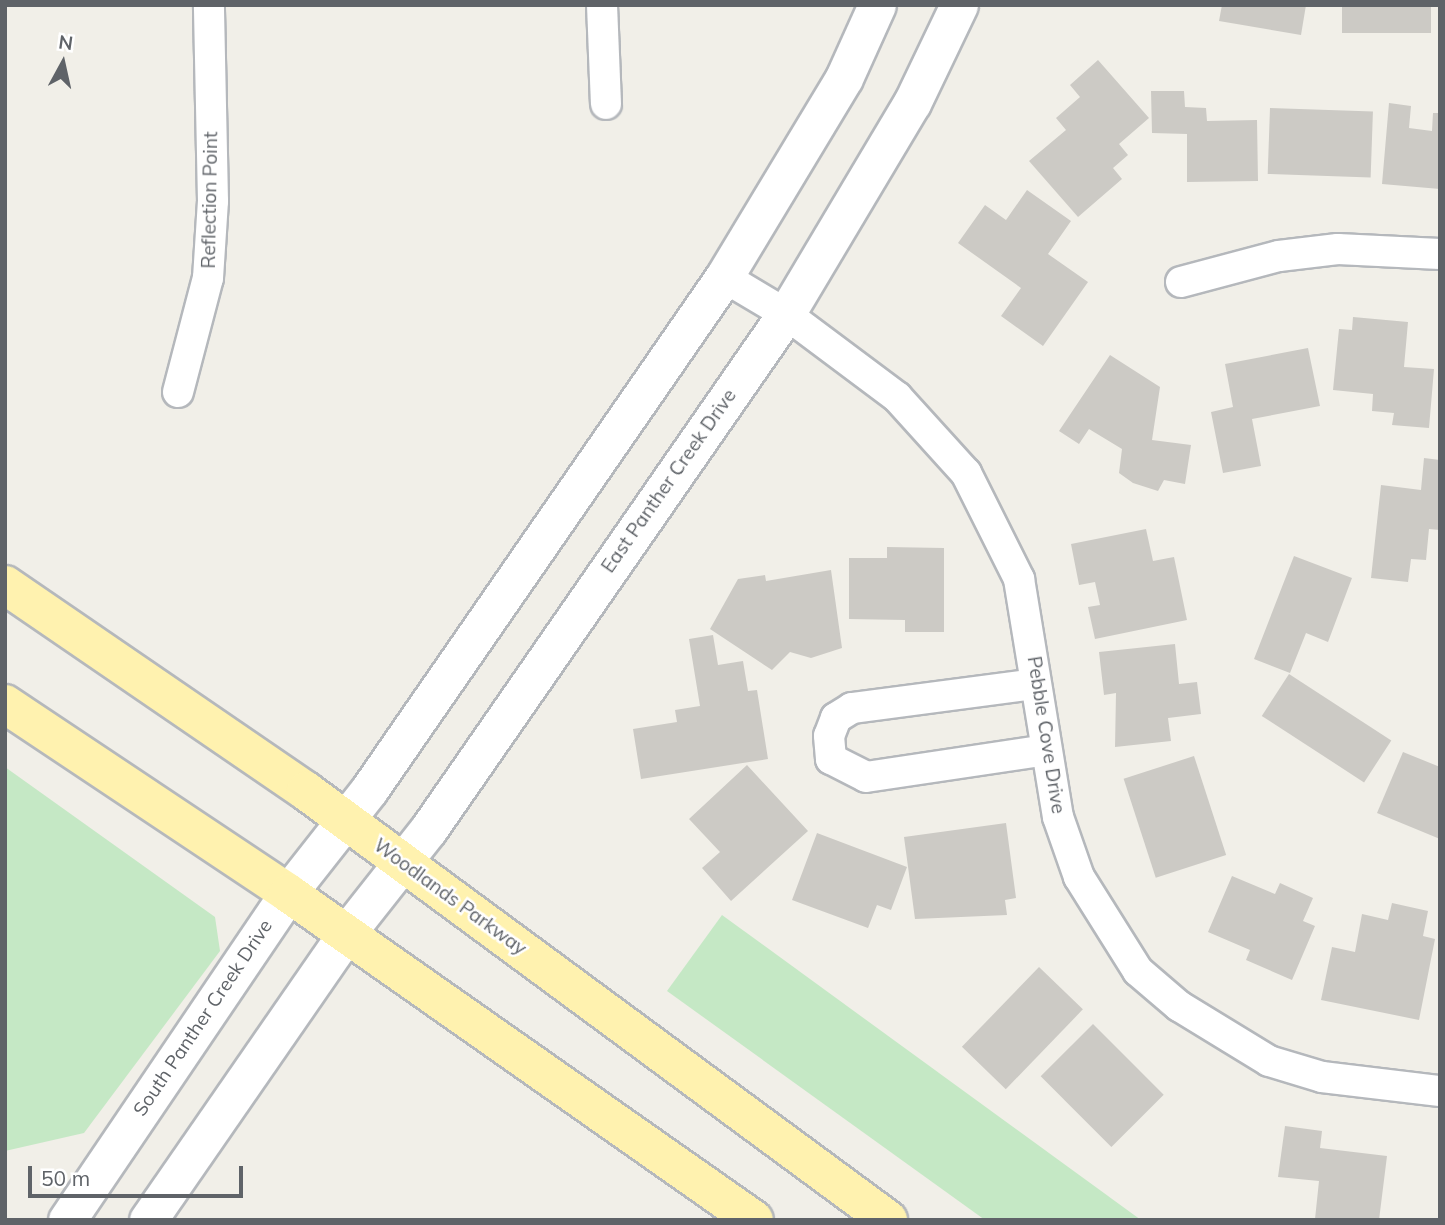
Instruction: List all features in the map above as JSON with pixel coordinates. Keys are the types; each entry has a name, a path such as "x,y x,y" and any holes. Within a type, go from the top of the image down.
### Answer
{"main road":[{"name":"Woodlands Parkway","path":"5,585 346,820 888,1220"},
{"path":"5,704 288,893 754,1220"}],"street":[{"name":"Reflection Point","path":"178,392 208,278 213,201 209,5"},
{"path":"602,5 606,104"},
{"path":"346,820 724,277 844,78 877,5"},
{"name":"East Panther Creek Drive","path":"345,935 403,862 786,314 912,103 959,5"},
{"path":"1181,282 1279,256 1338,249 1440,254"},
{"name":"Pebble Cove Drive","path":"724,277 786,314 897,397 966,473 1019,579 1058,817 1079,877 1138,971 1179,1006 1269,1061 1322,1077 1440,1091"},
{"path":"1035,684 852,708 836,718 828,736 831,759 866,777 1046,750"},
{"name":"South Panther Creek Drive","path":"66,1220 288,893 346,820"},
{"path":"148,1220 345,935"}],"green space":[{"path":"5,767 215,917 220,951 84,1133 5,1151"},
{"path":"722,915 1141,1220 985,1220 667,991"}],"building":[{"path":"1222,5 1306,5 1301,35 1219,21"},
{"path":"1342,5 1431,5 1431,33 1342,33"},
{"path":"1098,60 1149,118 1119,144 1128,155 1113,168 1122,179 1078,217 1029,161 1066,130 1056,118 1080,97 1070,85"},
{"path":"1151,91 1184,91 1185,107 1206,108 1207,121 1257,120 1258,181 1187,182 1187,134 1152,133"},
{"path":"1389,103 1411,106 1409,128 1432,131 1433,113 1440,113 1440,189 1382,184"},
{"path":"1270,108 1373,112 1371,178 1268,174"},
{"path":"1027,190 1071,221 1048,254 1088,282 1043,346 1001,316 1021,288 958,243 985,205 1006,220"},
{"path":"1353,317 1408,322 1404,367 1434,369 1429,428 1392,425 1394,413 1372,411 1373,394 1333,390 1339,329 1352,330"},
{"path":"1308,348 1320,406 1252,419 1261,466 1223,473 1211,412 1233,407 1225,364"},
{"path":"1110,355 1160,387 1152,440 1191,445 1185,484 1164,480 1158,491 1133,483 1119,473 1122,449 1089,429 1079,444 1059,431"},
{"path":"1424,458 1440,460 1440,530 1429,529 1426,560 1411,559 1408,582 1371,578 1381,485 1421,490"},
{"path":"1146,529 1153,561 1174,557 1187,620 1095,639 1088,607 1100,605 1095,582 1079,585 1071,544"},
{"path":"887,547 944,548 944,632 905,632 905,620 849,619 849,558 887,558"},
{"path":"1294,556 1352,578 1328,642 1306,633 1290,673 1254,659"},
{"path":"831,570 842,648 811,658 790,652 772,670 710,629 738,579 765,575 766,581"},
{"path":"713,635 718,665 743,661 748,691 757,690 768,759 641,779 633,729 677,722 675,710 700,706 689,639"},
{"path":"1175,644 1179,684 1197,682 1201,714 1168,718 1171,741 1115,747 1116,693 1104,695 1099,652"},
{"path":"1289,674 1391,740 1364,782 1262,716"},
{"path":"1403,752 1440,767 1440,839 1377,813"},
{"path":"1194,756 1226,855 1156,878 1124,779"},
{"path":"747,765 808,831 731,901 702,868 720,852 689,819"},
{"path":"1006,823 1016,898 1005,900 1007,915 915,919 904,837"},
{"path":"817,833 907,867 891,910 877,905 868,928 792,900"},
{"path":"1232,876 1275,894 1280,883 1313,898 1303,921 1315,926 1292,980 1246,960 1250,950 1208,932"},
{"path":"1392,903 1428,911 1423,936 1435,939 1419,1020 1321,1000 1332,947 1355,952 1362,914 1388,920"},
{"path":"1039,967 1083,1009 1006,1089 962,1047"},
{"path":"1093,1024 1164,1095 1111,1147 1041,1076"},
{"path":"1285,1126 1322,1131 1320,1148 1387,1156 1379,1220 1315,1219 1319,1181 1278,1177"}]}
